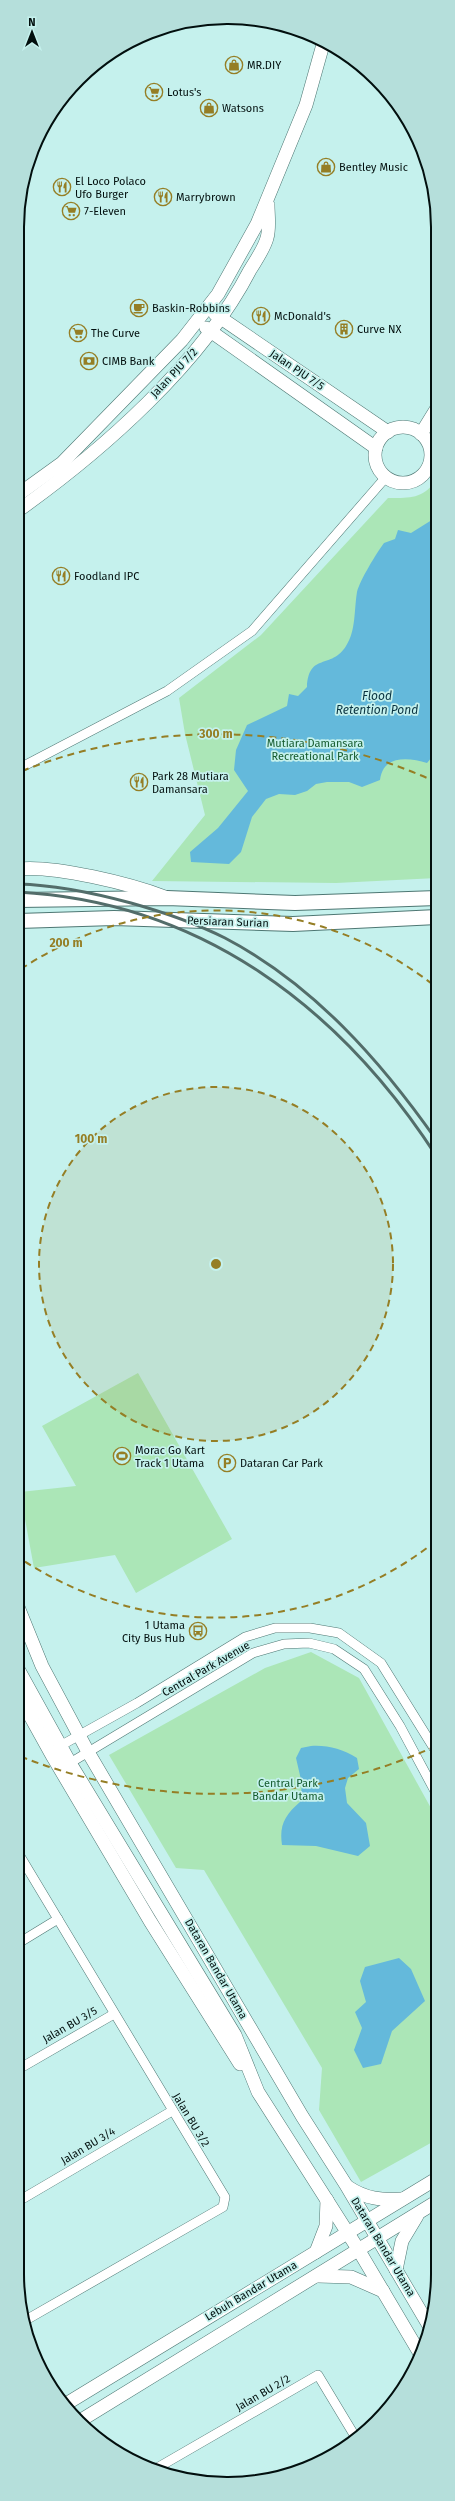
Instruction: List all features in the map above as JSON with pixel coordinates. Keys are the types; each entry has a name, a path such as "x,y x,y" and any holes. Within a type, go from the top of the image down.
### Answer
{"main road":[{"name":"Jalan PJU 7/2","path":"24,490 62,463 182,340 197,322 230,274 258,224 306,105 322,47"},
{"name":"Jalan PJU 7/2","path":"24,506 69,473 133,417 212,332 241,288 268,237 269,194"},
{"name":"Jalan PJU 7/5","path":"207,308 388,432"},
{"name":"Jalan PJU 7/5","path":"197,322 376,448"},
{"path":"421,434 431,418"},
{"path":"405,427 421,434 431,450 431,460 425,472 414,481 404,483 386,478 376,464 376,448 388,432 405,427"},
{"name":"Persiaran Surian","path":"24,869 52,870 81,875 148,891 167,898"},
{"name":"Persiaran Surian","path":"24,900 167,898 295,903 431,898"},
{"name":"Persiaran Surian","path":"24,921 114,918 293,924 431,917"},
{"path":"24,926 52,921"},
{"name":"Dataran Bandar Utama","path":"24,1624 42,1666 88,1752 302,2116 346,2185 425,2320"},
{"name":"Dataran Bandar Utama","path":"24,1682 70,1763 235,2035 258,2092 358,2249 417,2348"},
{"path":"26,1687 28,1712 52,1757 150,1921 258,2092"},
{"name":"Lebuh Bandar Utama","path":"70,2402 431,2182"},
{"path":"346,2185 365,2197 380,2200 404,2199"},
{"path":"316,2252 326,2226 327,2200"},
{"path":"396,2270 402,2241 420,2212 431,2205"},
{"name":"Lebuh Bandar Utama","path":"85,2418 420,2212"},
{"path":"314,2276 351,2276 383,2291"}],"street":[{"path":"24,766 167,691 252,631 386,478"},
{"name":"Central Park Avenue","path":"60,1746 245,1637 275,1628 310,1628 339,1634 381,1663 431,1743"},
{"name":"Central Park Avenue","path":"70,1763 253,1653 284,1644 309,1643 334,1649 364,1669 400,1726 431,1785"},
{"name":"Jalan BU 3/2","path":"24,1862 172,2111 225,2197 223,2207 29,2318"},
{"path":"24,1940 58,1919"},
{"name":"Jalan BU 3/5","path":"24,2066 114,2014"},
{"name":"Jalan BU 3/4","path":"24,2198 172,2111"},
{"name":"Jalan BU 2/2","path":"161,2466 318,2375 353,2433"}],"green space":[{"name":"Mutiara Damansara Recreational Park","path":"431,487 431,878 336,883 152,881 205,815 185,734 179,698 261,635 388,498 416,496"},
{"name":"Morac Go Kart Track 1 Utama","path":"138,1373 232,1539 136,1593 115,1555 34,1568 24,1514 24,1492 76,1486 42,1426"},
{"name":"Central Park Bandar Utama","path":"311,1652 359,1678 431,1808 431,2143 361,2182 319,2110 322,2068 204,1870 176,1868 109,1755 265,1668"}],"water":[{"name":"Flood Retention Pond","path":"431,520 431,758 427,763 405,759 391,762 382,772 380,780 362,787 349,782 327,782 316,784 307,791 295,795 279,794 266,799 252,817 241,852 229,864 191,862 190,852 218,828 248,791 234,770 236,750 247,725 287,706 289,694 298,696 307,687 312,669 322,662 334,658 346,646 352,634 357,592 369,567 384,543 395,539 398,530 411,533"},
{"path":"311,1746 335,1748 357,1758 359,1769 348,1778 345,1788 347,1803 366,1823 370,1846 358,1856 316,1846 282,1845 281,1832 284,1821 290,1811 300,1802 302,1784 296,1758 301,1748"},
{"path":"399,1958 411,1969 425,2001 392,2031 381,2064 363,2068 354,2050 362,2028 355,2012 366,2002 360,1981 365,1967"}],"railway":[{"path":"24,884 75,890 143,906 202,927 225,938 257,957 316,1001 343,1027 393,1082 431,1133"},
{"path":"24,893 85,900 147,917 205,941 260,972 310,1010 356,1054 399,1103 431,1148"}],"place":[{"name":"MR.DIY","path":"234,65"},
{"name":"Lotus's","path":"154,92"},
{"name":"Watsons","path":"209,108"},
{"name":"Bentley Music","path":"326,167"},
{"name":"El Loco Polaco Ufo Burger","path":"62,187"},
{"name":"Marrybrown","path":"163,197"},
{"name":"7-Eleven","path":"71,211"},
{"name":"Baskin-Robbins","path":"139,308"},
{"name":"McDonald's","path":"261,316"},
{"name":"Curve NX","path":"344,329"},
{"name":"The Curve","path":"78,333"},
{"name":"CIMB Bank","path":"89,361"},
{"name":"Foodland IPC","path":"61,576"},
{"name":"Park 28 Mutiara Damansara","path":"139,782"},
{"name":"Morac Go Kart Track 1 Utama","path":"122,1456"},
{"name":"Dataran Car Park","path":"227,1463"},
{"name":"1 Utama City Bus Hub","path":"198,1631"}]}
